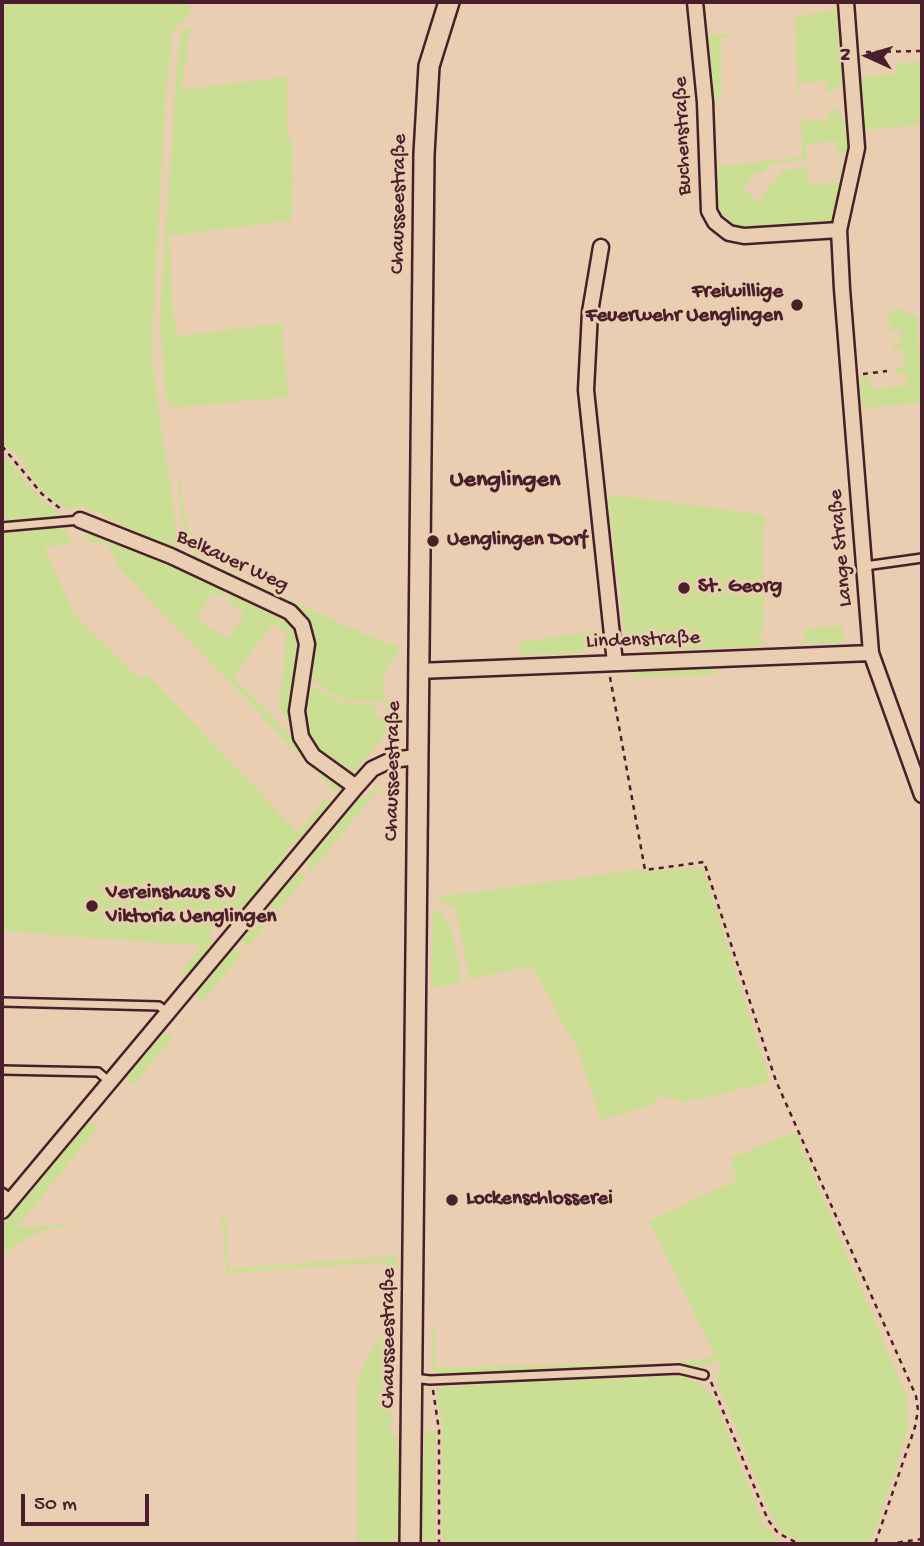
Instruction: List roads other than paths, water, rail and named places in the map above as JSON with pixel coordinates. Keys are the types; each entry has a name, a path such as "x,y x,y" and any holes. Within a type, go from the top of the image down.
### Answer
{"main road":[{"name":"Chausseestraße","path":"410,1544 421,1379 416,757 425,113 433,47 449,2"}],"street":[{"name":"Buchenstraße","path":"695,2 705,102 709,211 715,222 729,233 744,236 839,230"},
{"name":"Lange Straße","path":"846,2 857,148 839,230 871,653 922,794"},
{"path":"601,247 590,312 586,390 612,663"},
{"name":"Belkauer Weg","path":"80,520 182,560 290,612 302,625 307,644 297,711 300,737 313,756 356,787"},
{"name":"Lindenstraße","path":"418,671 871,653"},
{"path":"2,1211 7,1195 111,1083 372,769 391,760 416,757"}],"lane":[{"path":"2,527 80,520"},
{"path":"865,566 922,558"},
{"path":"2,1002 159,1006 169,1013"},
{"path":"2,1070 98,1072 111,1083"},
{"path":"421,1379 679,1369 704,1375"}],"place":[{"name":"Freiwillige Feuerwehr Uenglingen","path":"797,305"},
{"name":"Uenglingen Dorf","path":"433,541"},
{"name":"St. Georg","path":"684,588"},
{"name":"Vereinshaus SV Viktoria Uenglingen","path":"92,906"},
{"name":"Lockenschlosserei","path":"452,1200"}],"district":[{"name":"Uenglingen","path":"505,481"}]}
